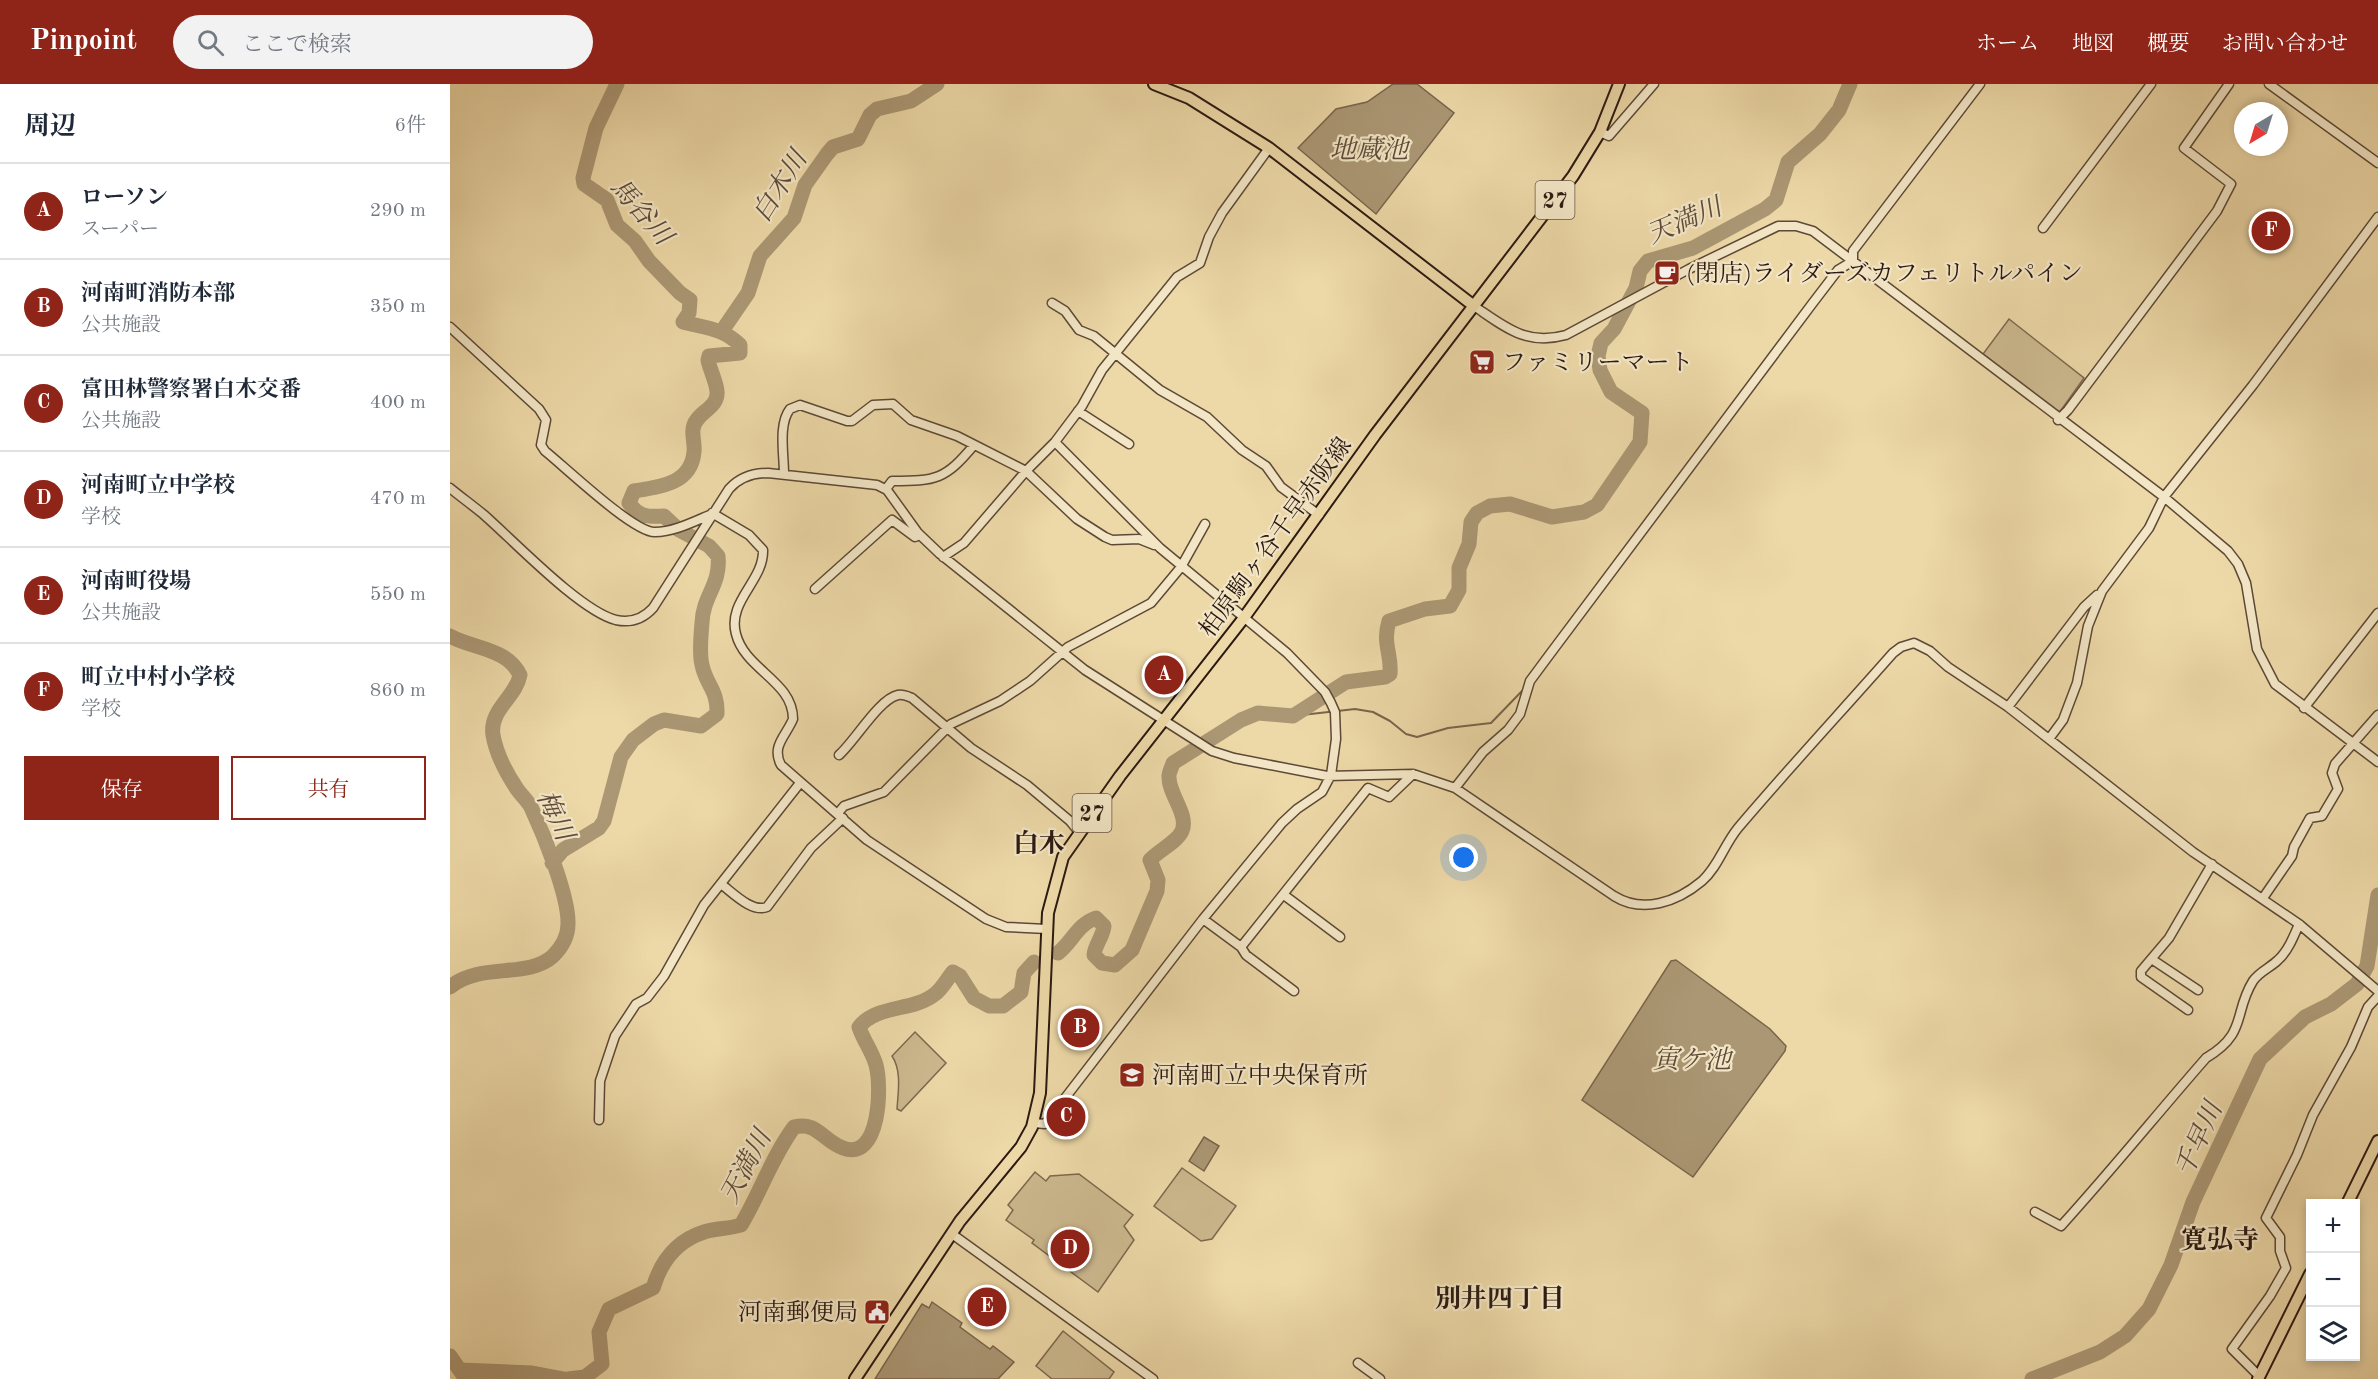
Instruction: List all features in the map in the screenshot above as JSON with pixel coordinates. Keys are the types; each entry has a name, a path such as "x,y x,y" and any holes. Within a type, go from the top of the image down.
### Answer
{"main road":[{"path":"1154,84 1189,98 1226,119 1269,148 1474,306"},
{"name":"柏原駒ヶ谷千早赤阪線","path":"855,1379 952,1234 1021,1147 1034,1123 1041,1084 1047,929 1056,876 1063,857 1079,832 1243,619 1375,435 1574,176 1600,132 1619,84"},
{"path":"2349,1199 2378,1141"},
{"path":"2259,1377 2306,1282"}],"street":[{"path":"1600,132 1609,136 1653,84"},
{"path":"1853,261 1853,251 1980,84"},
{"path":"2043,228 2151,84"},
{"path":"2058,420 2217,211 2227,193 2231,184 2184,148 2229,84"},
{"path":"2269,84 2378,163"},
{"path":"943,556 964,543 1026,471 1055,442 1078,411 1102,370 1177,278 1200,263 1209,237 1222,213 1269,148"},
{"path":"2049,739 2062,720 2077,683 2093,608 2102,591 2149,528 2164,497 2253,385 2378,218"},
{"path":"1474,306 1516,333 1533,339 1566,335 1718,254 1778,226 1796,226 1813,231 2058,420 2164,497 2213,537 2238,564 2246,583 2258,649 2275,684 2378,762"},
{"path":"1455,788 1483,752 1508,730 1521,714 1530,681 1838,270 1853,261"},
{"path":"1052,303 1065,311 1079,330 1094,336 1160,390 1207,417 1242,450 1266,466 1281,487 1319,515"},
{"path":"450,327 539,409 546,420 541,445 545,451 635,526 654,532 664,531 712,513"},
{"path":"784,474 785,441 782,427 790,409 800,405 847,421 879,403 893,404 911,420 957,436 1026,471 1077,519 1105,537 1112,540 1139,539 1160,548"},
{"path":"1078,411 1129,444"},
{"path":"1034,1123 1045,1124 1203,919 1282,823 1297,809 1322,792 1331,776 1336,739 1335,712 1325,692 1287,653 1243,619 1160,548 1055,442"},
{"path":"886,489 892,481 930,481 957,466 974,445"},
{"path":"450,488 482,513 565,588 603,614 623,621 647,615 712,513 729,489 740,480 758,473 784,474 866,482 886,489 920,535 943,556 1095,677 1201,745 1224,755 1331,776 1413,774 1455,788 1627,903 1652,905 1669,900 1707,875 1737,830 1901,647 1914,643 1922,646 2008,706 2148,819 2299,924 2377,992 2351,1047 2313,1115 2297,1155 2266,1218 2280,1237 2280,1251 2286,1268 2270,1296 2232,1348 2259,1377"},
{"path":"712,513 749,535 763,550 764,563 743,595 735,614 735,632 741,649 753,665 775,683 790,704 793,719 776,753 781,765 889,856 999,925 1047,929"},
{"path":"815,589 892,520 915,537 920,535"},
{"path":"721,884 753,907 762,909 767,907 811,848 840,816 844,806 884,792 948,728 985,710 1030,681 1062,652 1145,607 1181,567 1205,524"},
{"path":"2008,706 2084,607 2102,591"},
{"path":"2304,708 2378,613"},
{"path":"839,755 882,707 894,696 902,694 912,698 971,748 1027,785 1070,821 1079,832"},
{"path":"2263,898 2292,856 2294,847 2310,818 2322,816 2338,789 2332,773 2335,764 2355,745 2378,715"},
{"path":"1241,947 1368,788 1389,797 1413,774"},
{"path":"599,1120 600,1081 615,1036 636,1004 647,998 664,976 679,953 692,922 800,783"},
{"path":"2188,1010 2141,977 2140,971 2153,960 2169,938 2212,864"},
{"path":"1284,895 1340,937"},
{"path":"1203,919 1294,991"},
{"path":"2035,1212 2061,1226 2090,1192 2112,1172 2134,1140 2206,1058 2217,1052 2231,1038 2242,1016 2253,982 2263,969 2282,955 2299,924"},
{"path":"2153,960 2198,990"},
{"path":"952,1234 1153,1379"},
{"path":"1358,1363 1380,1379"}],"shaded area":[{"path":"2009,319 2084,378 2059,413 1983,354"},
{"path":"915,1032 946,1063 901,1111 897,1109 898,1075 892,1056"},
{"path":"1182,1168 1236,1206 1212,1239 1201,1241 1154,1206"},
{"path":"1035,1172 1046,1181 1050,1176 1079,1174 1133,1215 1124,1226 1134,1240 1098,1292 1032,1243 1034,1240 1006,1220 1013,1210 1008,1205"},
{"path":"1063,1331 1114,1372 1109,1379 1052,1379 1036,1366"}],"water":[{"name":"地蔵池","path":"1393,84 1417,84 1454,113 1376,214 1298,148 1336,109 1367,102"},
{"name":"寅ケ池","path":"1676,960 1770,1029 1786,1046 1785,1051 1693,1177 1582,1100 1671,961"},
{"path":"1204,1137 1219,1146 1204,1171 1189,1161"},
{"path":"932,1302 962,1323 960,1327 990,1349 993,1346 1014,1362 998,1379 875,1379 922,1304 929,1308"}],"waterway":[{"name":"馬谷川","path":"552,863 563,850 599,828 604,821 621,757 633,740 654,724 664,720 701,726 717,714 716,699 704,672 700,650 703,613 715,583 718,556 709,546 679,530 664,516 644,515 636,511 629,503 634,491 673,482 687,471 692,463 694,452 695,423 717,397 709,356 740,353 740,345 720,332 683,322 689,313 690,300 680,293 649,261 635,241 617,225 607,200 584,184 583,178 596,128 617,84"},
{"name":"白木川","path":"722,331 748,293 760,256 794,218 805,185 833,147 858,139 870,115 877,109 911,101 937,84"},
{"name":"天満川","path":"1058,953 1084,924 1096,918 1104,926 1094,955 1102,963 1115,965 1132,950 1157,891 1158,880 1150,860 1176,839 1182,831 1183,818 1170,783 1169,774 1173,763 1241,720 1258,713 1293,716 1346,682 1385,677 1390,674 1386,636 1389,621 1425,609 1450,606 1459,590 1459,568 1469,544 1471,522 1477,513 1490,506 1510,504 1552,517 1584,512 1597,505 1640,442 1642,413 1611,392 1600,370 1598,356 1601,343 1614,329 1636,288 1640,271 1648,261 1693,248 1765,209 1776,200 1788,162 1820,134 1839,110 1850,84"},
{"name":"梅川","path":"450,636 507,659 520,675 514,690 495,718 493,735 502,763 509,777 531,807 548,848 560,882 568,924 562,945 543,963 531,967 475,975 462,979 450,987"},
{"path":"1293,716 1355,709 1373,712 1390,721 1406,734 1417,737 1448,728 1491,723 1522,691"},
{"name":"千早川","path":"2032,1379 2100,1352 2125,1336 2149,1309 2171,1265 2193,1202 2260,1059 2305,1017 2331,1004 2357,984 2367,966 2378,895"},
{"name":"天満川","path":"568,1379 585,1377 602,1364 599,1332 609,1309 653,1288 660,1269 671,1253 694,1236 741,1225 779,1150 794,1127 814,1129 843,1148 855,1149 865,1144 876,1120 879,1089 876,1065 859,1027 875,1015 926,1000 938,992 953,972 960,976 974,998 989,1006 1003,1006 1021,992 1024,973 1034,962"},
{"name":"天満川","path":"450,1356 466,1379"},
{"name":"天満川","path":"460,1370 532,1373 564,1379"}],"place":[{"name":"町立中村小学校","path":"2271,231"},
{"name":"(閉店)ライダーズカフェリトルパイン","path":"1667,273"},
{"name":"ファミリーマート","path":"1482,362"},
{"name":"ローソン","path":"1164,675"},
{"name":"河南町消防本部","path":"1080,1028"},
{"name":"河南町立中央保育所","path":"1132,1075"},
{"name":"富田林警察署白木交番","path":"1066,1117"},
{"name":"河南町立中学校","path":"1070,1249"},
{"name":"河南町役場","path":"987,1307"},
{"name":"河南郵便局","path":"877,1312"}],"district":[{"name":"白木","path":"1039,843"},
{"name":"寛弘寺","path":"2220,1239"},
{"name":"別井四丁目","path":"1500,1298"}]}
